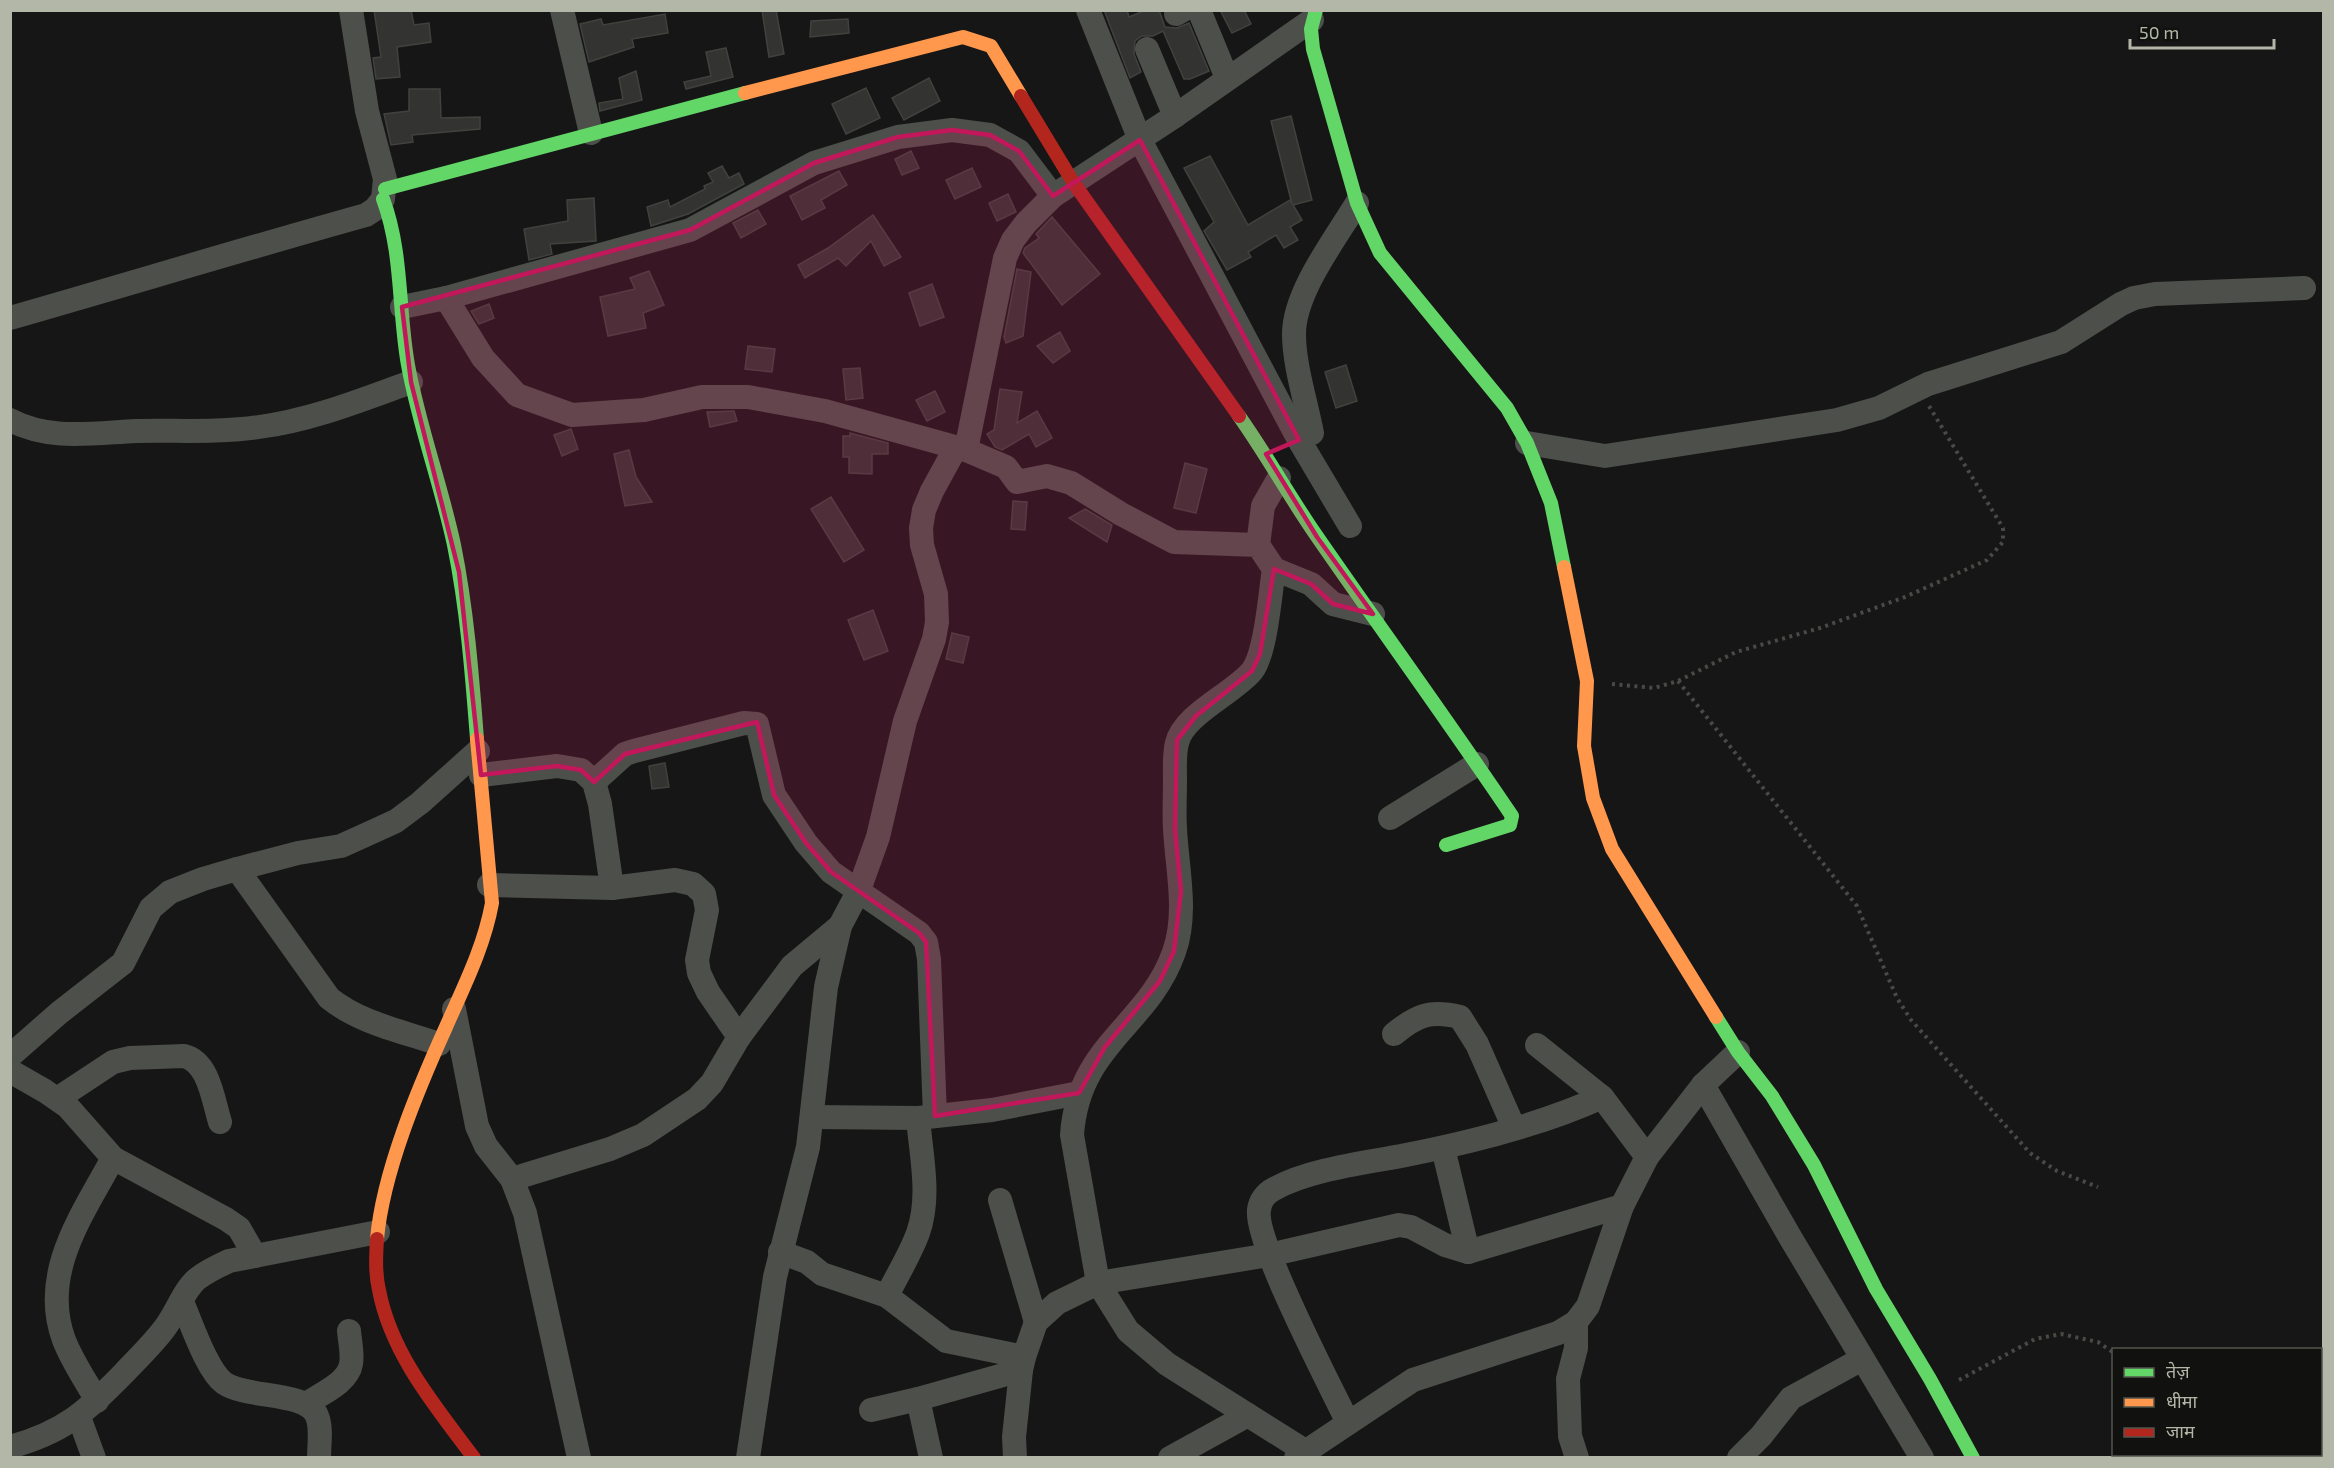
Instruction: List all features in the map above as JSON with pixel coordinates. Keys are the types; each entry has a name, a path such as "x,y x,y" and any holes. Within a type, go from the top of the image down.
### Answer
{"street":[{"path":"351,10 367,111 393,226 404,341 411,382 448,517 459,572 480,763 492,903 489,923 472,969 439,1044 390,1170 380,1213 375,1262 385,1313 402,1353 426,1393 474,1458"},
{"path":"562,10 591,133"},
{"path":"1088,10 1140,140 1305,437 1350,526"},
{"path":"1186,12 1227,78"},
{"path":"748,1458 780,1252 802,1173 812,1117 822,1008 840,927 859,890 878,837 905,721 934,639 937,622 936,594 922,544 921,528 924,510 932,490 961,450 1005,258 1013,240 1026,224 1063,189 1175,116 1307,16 1312,49 1357,203 1380,253 1507,408 1527,443 1551,503 1587,681 1584,746 1593,798 1612,849 1738,1052 1772,1096 1814,1165 1876,1289 1937,1391 1973,1458"},
{"path":"14,314 137,282 225,254 366,215 386,200 591,133 963,37 991,46 1063,189 1266,454 1317,537 1512,816 1510,825 1446,845"},
{"path":"1147,49 1175,116"},
{"path":"402,307 446,298 690,230 814,163 898,137 952,130 990,135 1019,151 1063,189"},
{"path":"1305,437 1293,332 1298,305 1305,289 1357,203"},
{"path":"1527,443 1605,456 1838,420 1879,408 1918,388 2061,342 2134,298 2155,294 2304,288"},
{"path":"446,298 483,358 517,395 572,415 644,410 702,397 748,397 825,411 961,450 1006,467 1017,482 1047,476 1071,483 1121,514 1174,542 1258,545"},
{"path":"10,420 27,429 60,435 170,430 219,431 258,427 318,416 411,382"},
{"path":"1266,454 1305,437"},
{"path":"1279,478 1263,506 1258,545 1274,569 1311,584 1333,604 1373,614"},
{"path":"1274,569 1260,654 1252,671 1196,716 1185,727 1178,740 1175,753 1175,829 1180,891 1179,925 1174,951 1160,981 1088,1071 1073,1112 1072,1135 1098,1283 1128,1331 1167,1364 1248,1415 1301,1454 1413,1380 1558,1333 1576,1322 1588,1306 1622,1206 1647,1157 1703,1085 1738,1052"},
{"path":"594,782 625,754 744,723 757,724 774,795 806,843 831,872 919,933 926,942 929,959 922,1217 916,1237 887,1296"},
{"path":"10,1056 123,963 151,908 159,900 184,885 237,869 298,853 341,846 396,820 480,763 557,766 581,770 594,782 600,804 612,888"},
{"path":"1389,818 1477,764"},
{"path":"237,869 329,998 343,1009 359,1017 439,1044"},
{"path":"489,885 612,888 675,880 693,884 704,894 706,910 697,960 699,973 708,992 739,1037"},
{"path":"512,1179 610,1149 643,1135 697,1099 712,1083 739,1037 792,966 840,927"},
{"path":"454,1009 477,1126 486,1146 512,1179 525,1213 579,1458"},
{"path":"1394,1034 1413,1019 1441,1012 1460,1017 1477,1044 1514,1128"},
{"path":"1537,1045 1602,1097 1647,1157"},
{"path":"57,1098 113,1062 130,1058 184,1056 191,1058 205,1074 220,1122"},
{"path":"10,1071 57,1098 68,1107 113,1158 239,1228 255,1256"},
{"path":"1703,1085 1790,1237 1922,1458"},
{"path":"812,1117 926,1117 992,1110 1079,1093"},
{"path":"1348,1423 1269,1255 1258,1212 1261,1200 1273,1189 1317,1173 1443,1148 1572,1111 1602,1097"},
{"path":"1443,1148 1468,1252"},
{"path":"94,1458 88,1409 57,1314 58,1272 67,1242 113,1158"},
{"path":"1000,1200 1036,1322"},
{"path":"1015,1458 1014,1437 1023,1364 1036,1322 1058,1303 1098,1283 1269,1255 1399,1225 1411,1227 1445,1245 1468,1252 1622,1206"},
{"path":"10,1447 34,1441 65,1426 88,1409 156,1339 196,1280 211,1269 229,1261 378,1232"},
{"path":"780,1252 807,1262 822,1274 887,1296 946,1341 1023,1364"},
{"path":"182,1302 211,1367 225,1384 246,1393 306,1404 314,1409 318,1417 320,1458"},
{"path":"1576,1322 1576,1348 1568,1379 1570,1436 1577,1458"},
{"path":"306,1404 350,1372 352,1362 349,1331"},
{"path":"1739,1458 1761,1436 1791,1398 1862,1359"},
{"path":"871,1410 918,1399 1023,1364"},
{"path":"918,1399 931,1458"},
{"path":"1170,1458 1248,1415"}],"path":[{"path":"1587,681 1654,688 1678,681 1736,652 1820,628 1905,597 1987,560 2002,542 2003,528 1918,388"},
{"path":"1678,681 1857,906 1898,998 1911,1020 2030,1153 2057,1171 2098,1187"},
{"path":"1937,1391 2035,1339 2061,1334 2098,1342 2112,1352"}],"highlighted area":[{"path":"952,130 990,135 1019,151 1053,196 1140,140 1299,440 1266,454 1317,537 1373,614 1333,604 1311,584 1274,569 1260,654 1252,671 1196,716 1177,740 1175,829 1181,891 1174,951 1160,981 1105,1047 1079,1093 935,1116 926,942 919,933 831,872 806,843 774,795 757,722 625,754 594,782 581,770 557,766 481,775 459,572 411,382 402,307 690,230 814,163 898,137"}],"building":[{"path":"374,10 411,10 414,25 429,23 431,42 397,47 400,77 376,79 373,58 381,57"},
{"path":"762,10 776,10 784,54 769,57"},
{"path":"1104,10 1127,10 1129,17 1146,10 1159,10 1165,27 1177,28 1189,23 1209,71 1190,79 1184,79 1163,31 1153,36 1142,36 1135,41 1134,54 1141,72 1130,78"},
{"path":"1220,10 1244,10 1251,24 1232,33"},
{"path":"665,14 668,33 632,39 634,47 589,62 580,24 601,19 603,25"},
{"path":"848,19 849,33 810,37 811,21"},
{"path":"726,48 733,77 686,89 684,82 711,76 706,52"},
{"path":"636,71 642,100 600,111 599,103 623,99 619,78"},
{"path":"929,78 940,101 904,120 892,98"},
{"path":"866,88 880,118 846,134 832,104"},
{"path":"409,89 440,89 441,118 480,117 480,129 412,135 413,142 391,145 384,114 409,111"},
{"path":"1291,116 1312,200 1293,205 1302,220 1290,227 1298,240 1284,248 1276,235 1248,252 1251,257 1227,270 1204,231 1214,222 1184,168 1210,156 1248,225 1290,200 1292,204 1271,121"},
{"path":"911,151 919,168 902,175 895,159"},
{"path":"722,166 729,178 739,173 744,184 688,214 651,226 647,207 668,200 670,207 705,189 704,186 713,182 708,173"},
{"path":"972,168 981,187 955,199 946,180"},
{"path":"839,171 847,185 821,200 825,208 802,220 790,196"},
{"path":"1008,194 1016,212 997,221 989,203"},
{"path":"594,198 596,241 550,244 552,254 529,260 524,229 568,221 567,200"},
{"path":"758,210 766,224 741,238 733,223"},
{"path":"873,215 901,257 884,266 871,241 846,266 838,258 805,278 798,265 828,248"},
{"path":"1052,217 1100,274 1062,305 1023,253 1025,248 1039,238 1036,234"},
{"path":"1017,269 1031,272 1023,336 1006,343 1004,337"},
{"path":"649,271 664,305 643,313 646,328 608,336 600,297 635,289 630,278"},
{"path":"932,284 944,317 920,326 909,293"},
{"path":"489,304 494,318 479,324 471,311"},
{"path":"1060,332 1070,351 1053,363 1037,346"},
{"path":"748,346 775,349 772,372 745,369"},
{"path":"1346,365 1357,401 1336,408 1325,372"},
{"path":"860,368 863,398 846,400 843,369"},
{"path":"1000,389 1022,392 1017,423 1037,411 1052,438 1036,447 1029,434 1002,450 995,447 987,434 994,430"},
{"path":"935,391 945,412 927,421 916,400"},
{"path":"734,411 737,421 710,427 707,412"},
{"path":"571,429 578,449 562,456 554,435"},
{"path":"850,433 888,443 888,454 872,454 872,474 849,473 849,457 843,457 843,436 850,436"},
{"path":"629,450 636,477 652,502 625,506 614,454"},
{"path":"1185,463 1207,469 1196,513 1174,508"},
{"path":"831,497 864,550 844,562 811,509"},
{"path":"1013,501 1027,502 1025,530 1011,529"},
{"path":"1085,509 1112,525 1107,542 1069,518"},
{"path":"873,610 888,651 864,660 848,620"},
{"path":"952,633 969,637 963,663 946,659"},
{"path":"665,763 669,787 652,789 649,766"}],"traffic: fast":[{"path":"1316,10 1311,29 1313,49 1357,203 1380,253 1507,408 1527,443 1551,503 1564,567"},
{"path":"385,189 745,93"},
{"path":"383,199 394,240 408,365 459,569 469,642 477,739"},
{"path":"1239,416 1316,535 1512,816 1510,825 1446,845"},
{"path":"1716,1017 1738,1052 1772,1096 1814,1165 1876,1289 1930,1379 1973,1458"}],"traffic: slow":[{"path":"745,93 963,37 991,46 1021,96"},
{"path":"1564,567 1587,681 1584,746 1593,798 1612,849 1716,1017"},
{"path":"377,1239 386,1186 403,1131 473,966 492,903 477,739"}],"traffic: jam":[{"path":"1021,96 1073,182 1239,416"},
{"path":"377,1239 378,1284 385,1314 394,1336 404,1358 430,1399 474,1458"}]}
